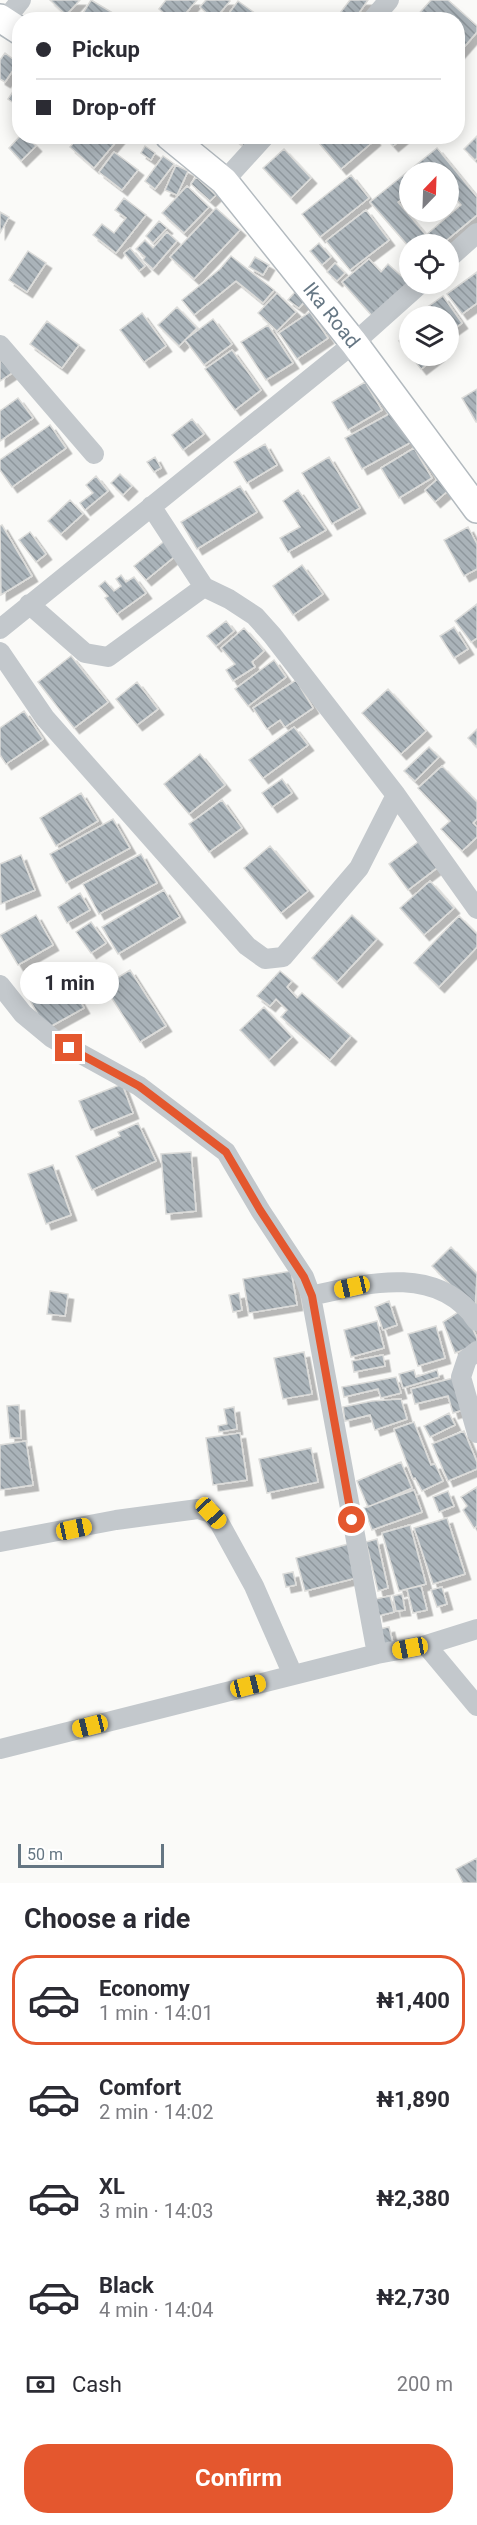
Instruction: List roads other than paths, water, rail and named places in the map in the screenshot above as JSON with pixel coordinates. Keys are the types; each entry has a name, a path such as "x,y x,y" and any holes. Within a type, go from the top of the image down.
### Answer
{"street":[{"path":"379,12 389,0"},
{"name":"Ika Road","path":"178,144 224,181 354,343 477,509"},
{"path":"224,181 258,144"},
{"path":"459,249 477,233"},
{"path":"0,629 354,343 409,294"},
{"path":"0,345 94,454"},
{"path":"152,506 204,587 255,616 272,635 396,795 477,909"},
{"path":"29,604 85,653 108,657 204,587"},
{"path":"0,652 45,718 247,946 265,959 284,957 359,868 396,795"},
{"path":"0,985 23,1014 52,1038 139,1086 226,1152 260,1210 304,1277 312,1296 377,1654"},
{"path":"312,1296 369,1283 406,1282 428,1286 451,1296 477,1321"},
{"path":"477,1351 466,1359 461,1377 477,1433"},
{"path":"0,1542 116,1520 198,1509 211,1513 220,1524 254,1586 293,1675"},
{"path":"0,1749 377,1654 426,1645 477,1629"},
{"path":"426,1645 477,1706"}]}
